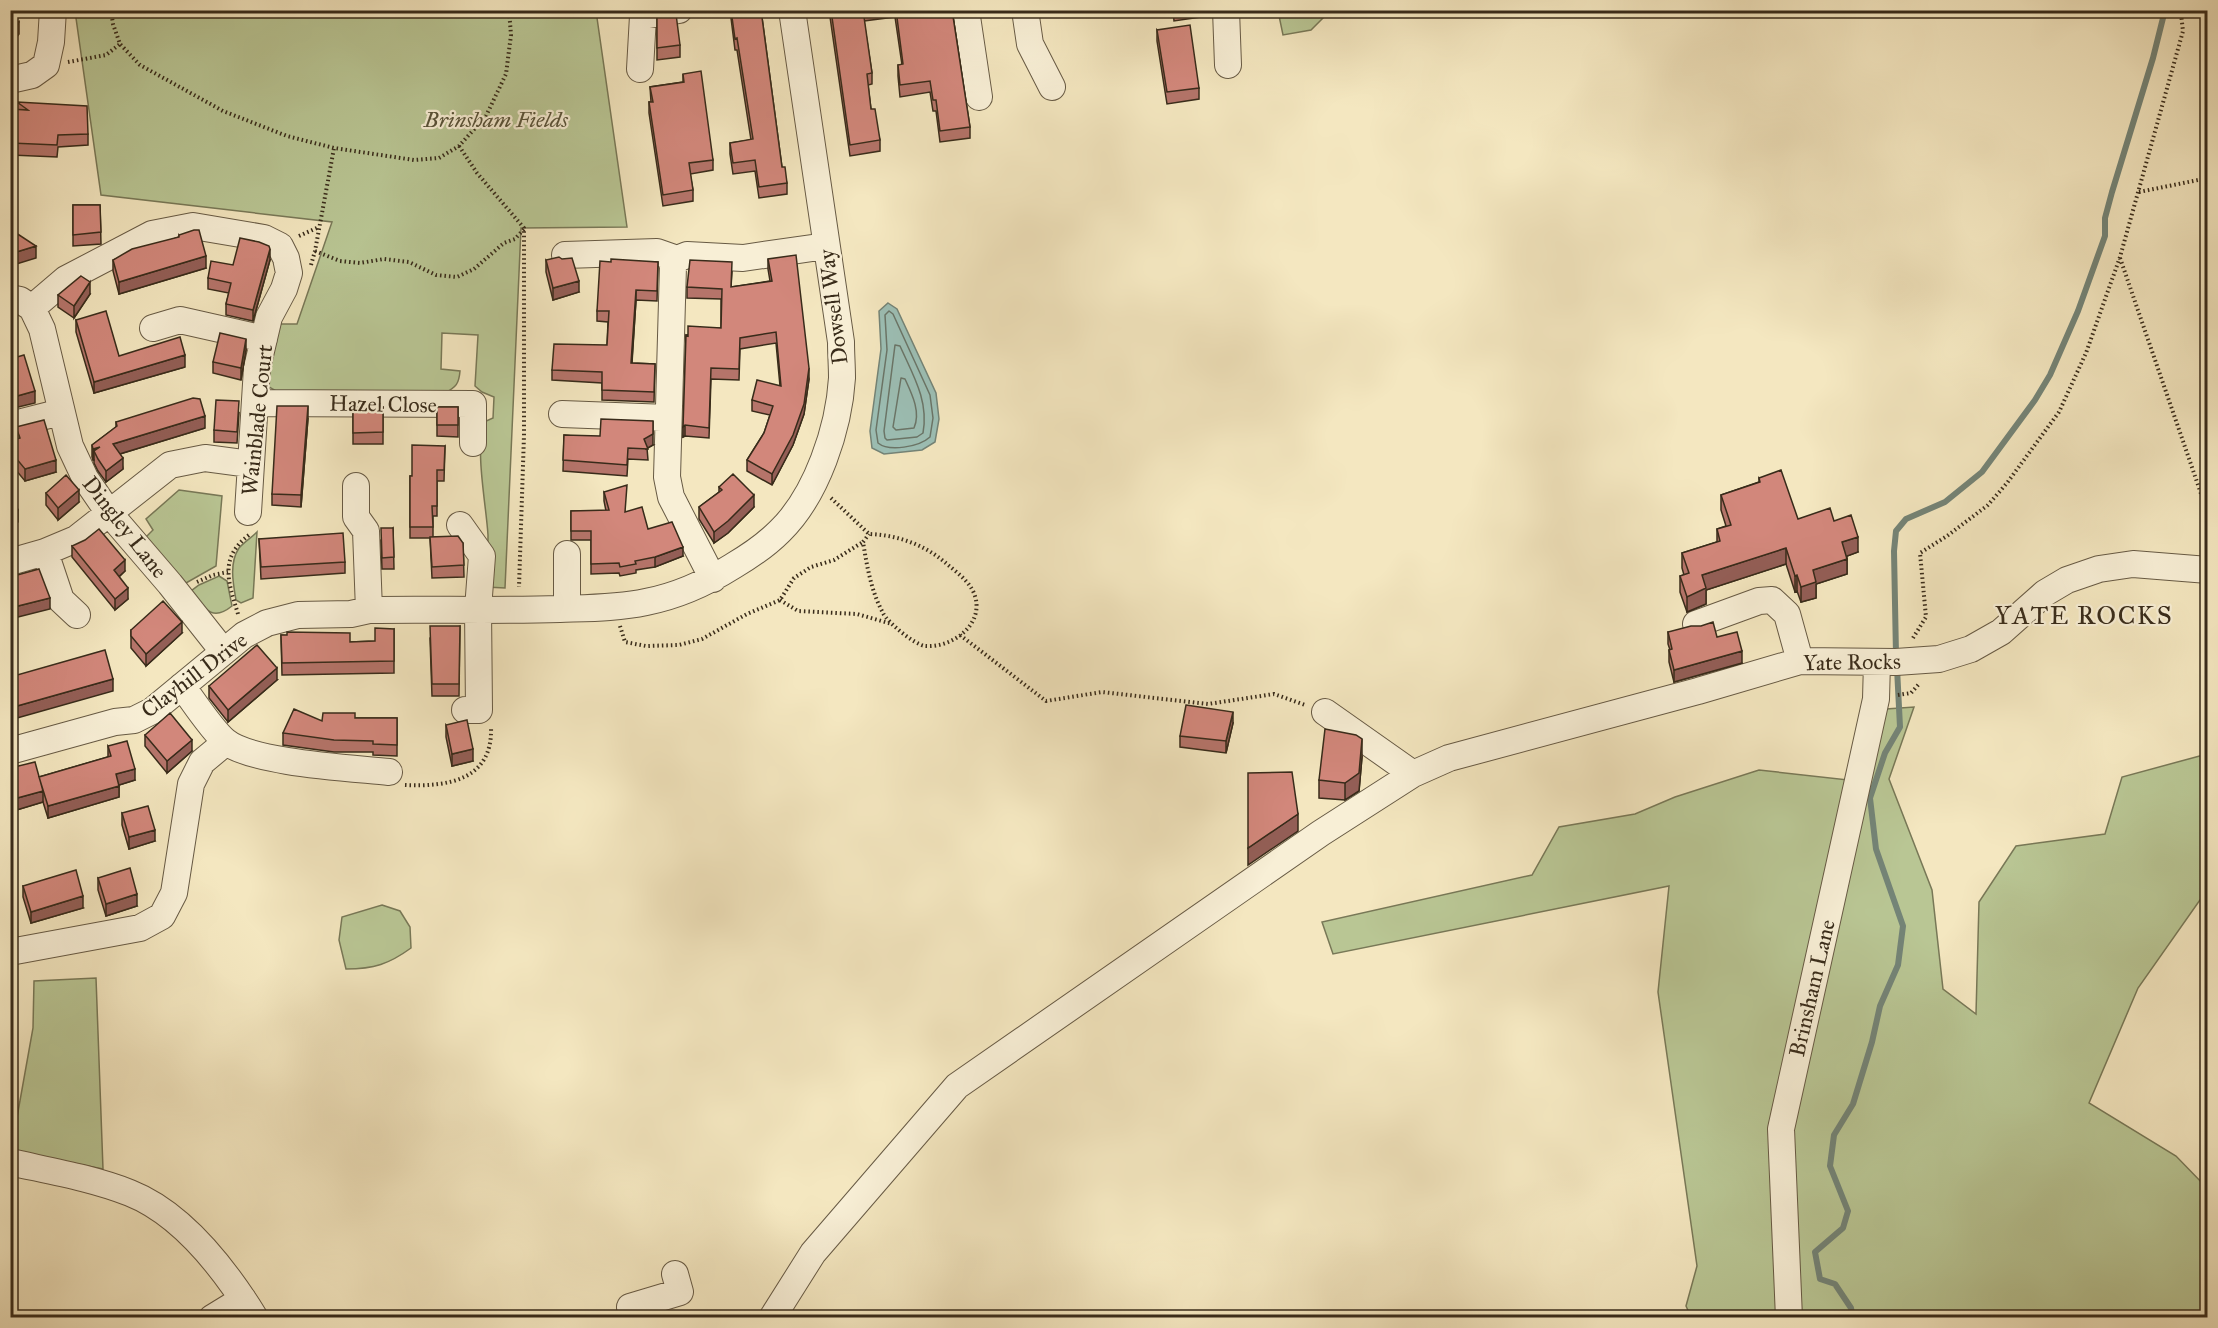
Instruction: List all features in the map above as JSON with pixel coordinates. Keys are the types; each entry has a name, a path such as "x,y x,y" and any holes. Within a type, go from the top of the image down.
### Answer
{"street":[{"path":"10,80 32,75 46,65 51,42 53,10"},
{"path":"640,69 642,13 679,10"},
{"name":"Dowsell Way","path":"483,609 519,610 613,606 679,593 713,579 757,552 782,530 804,499 817,474 829,444 838,411 842,377 841,342 792,10"},
{"path":"966,10 979,97"},
{"path":"1025,10 1030,44 1052,87"},
{"path":"1226,10 1228,65"},
{"name":"Wainblade Court","path":"21,303 152,234 193,226 264,238 279,246 286,258 289,273 284,289 269,317 257,368 248,512"},
{"path":"713,579 671,496 668,477 673,266 677,259 687,255 743,258 826,246"},
{"path":"565,255 657,252 677,259"},
{"name":"Dingley Lane","path":"21,303 42,329 70,446 85,478 109,513 180,596 223,651"},
{"path":"153,328 180,320 264,339"},
{"name":"Hazel Close","path":"255,402 467,393 473,404 473,443"},
{"path":"10,425 61,412"},
{"path":"562,414 668,418"},
{"path":"10,562 45,552 76,539 170,465 205,458 250,464"},
{"path":"356,486 356,517 366,531 369,610"},
{"path":"460,525 482,556 483,609 479,710 465,710"},
{"path":"45,552 61,600 78,615"},
{"path":"567,554 567,608"},
{"name":"Yate Rocks","path":"772,1317 813,1253 957,1086 1321,833 1413,774 1449,758 1800,661 1877,662 1939,659 1971,649 2001,632 2045,593 2067,580 2099,568 2133,564 2208,570"},
{"path":"1696,624 1759,601 1772,600 1786,614 1800,661"},
{"name":"Clayhill Drive","path":"10,751 115,722 134,720 152,711 244,635 267,623 298,615 351,614 369,610 483,609"},
{"name":"Brinsham Lane","path":"1789,1317 1781,1129 1876,699 1877,662"},
{"path":"182,686 226,742 250,753 393,778"},
{"path":"1324,712 1413,774"},
{"path":"10,952 140,928 162,916 174,892 191,784 202,762 226,742"},
{"path":"10,1162 106,1185 156,1206 197,1240 249,1308 212,1317"},
{"path":"633,1317 630,1307 680,1292 675,1274"}],"path":[{"path":"111,10 120,44 140,65 224,111 287,136 334,148 414,160 439,158 459,146 486,116 506,74 511,36 509,10"},
{"path":"1905,661 1905,653 1926,617 1920,553 1988,505 2007,483 2059,412 2086,354 2120,257 2183,31 2181,14 2170,10"},
{"path":"46,65 106,55 120,44"},
{"path":"459,146 477,173 524,228 524,435 519,610"},
{"path":"320,222 334,148"},
{"path":"2139,192 2208,178"},
{"path":"315,251 339,261 360,263 384,259 408,262 436,274 457,277 474,269 504,243 515,239 524,228"},
{"path":"2120,257 2208,514"},
{"path":"817,474 832,499 868,534 884,535 916,544 940,557 963,578 975,596 976,615 970,629 949,642 925,646 915,642 892,624 883,614 869,576 863,542"},
{"path":"244,635 231,592 228,572 231,554 237,544 251,534 254,525 248,512"},
{"path":"613,606 625,642 646,646 679,645 702,639 740,617 780,600 794,578 811,567 845,554 863,542 868,534"},
{"path":"180,596 196,582 213,574 228,572"},
{"path":"780,600 798,611 856,614 892,624"},
{"path":"960,635 1046,701 1102,692 1208,704 1274,694 1324,712"},
{"path":"393,778 408,786 451,783 472,775 485,760 492,740 491,716"}],"green space":[{"path":"1278,10 1330,11 1311,30 1283,35"},
{"name":"Brinsham Fields","path":"75,11 596,11 627,227 521,228 505,588 486,587 488,535 481,448 484,422 493,418 494,397 475,386 478,335 442,333 441,369 460,371 456,385 445,393 276,391 269,387 266,380 278,324 297,324 332,222 101,195"},
{"path":"179,490 222,496 216,566 186,583 146,537 153,530 146,519"},
{"path":"257,532 253,598 241,603 236,600 235,594 234,560 239,548"},
{"path":"219,576 227,581 232,606 225,611 213,613 204,607 191,591"},
{"path":"1914,707 1889,779 1932,890 1943,989 1976,1014 1979,902 2016,846 2105,834 2122,777 2207,754 2207,890 2138,988 2089,1103 2176,1156 2207,1188 2207,1317 1691,1317 1686,1306 1697,1266 1658,992 1669,886 1333,954 1322,922 1532,875 1559,827 1635,814 1675,797 1759,770 1866,782 1886,709"},
{"path":"382,905 400,911 410,927 411,948 381,964 346,969 339,940 342,917"},
{"path":"96,978 103,1169 11,1151 33,1028 34,981"}],"water":[{"path":"888,303 897,309 936,393 939,419 935,442 922,450 884,454 872,448 870,431 881,349 879,311"}],"building":[{"path":"10,10 17,12 13,18 19,22 10,34"},
{"path":"731,10 761,10 782,167 785,167 787,183 759,187 755,160 733,163 730,143 753,139"},
{"path":"831,10 863,10 872,73 867,74 871,109 875,109 880,140 850,145"},
{"path":"896,10 952,10 970,127 940,131 936,100 933,100 930,81 900,85 898,65 903,64"},
{"path":"676,14 680,45 657,48 657,17"},
{"path":"1190,25 1199,88 1167,92 1157,30"},
{"path":"701,71 713,160 689,163 693,190 663,195 649,102 653,102 650,87 684,82 683,74"},
{"path":"17,102 87,106 88,134 58,135 57,145 11,143 10,146 10,109 28,110"},
{"path":"73,205 100,205 101,232 73,235"},
{"path":"10,229 36,246 10,254"},
{"path":"199,230 206,256 119,282 113,260 132,249 179,237 179,235"},
{"path":"240,238 259,242 269,246 270,249 253,310 226,304 231,283 208,278 211,261 233,265"},
{"path":"796,255 809,368 804,404 793,435 772,474 747,460 764,433 773,406 752,400 757,380 781,386 776,332 740,338 739,369 711,368 709,428 685,425 683,427 688,326 721,328 722,289 687,287 690,260 732,262 731,287 772,281 768,259"},
{"path":"559,257 572,258 579,281 553,288 546,260"},
{"path":"611,259 658,262 657,291 636,290 631,363 655,364 654,392 602,390 602,372 552,370 554,344 607,345 609,311 597,311 600,261 611,262"},
{"path":"81,276 90,282 74,306 58,295"},
{"path":"10,310 17,314 10,324"},
{"path":"106,311 119,356 180,337 185,355 94,382 76,320"},
{"path":"220,333 246,339 241,368 213,362"},
{"path":"24,355 35,391 10,398 10,359"},
{"path":"193,398 200,399 205,416 113,444 123,458 106,471 94,451 100,447 93,449 92,445 117,426 116,422"},
{"path":"216,400 239,401 237,432 214,430"},
{"path":"277,406 308,406 301,495 272,494"},
{"path":"353,407 383,407 383,432 353,433"},
{"path":"437,407 458,407 458,425 437,425"},
{"path":"601,419 653,421 653,434 644,439 648,449 628,448 627,465 563,460 564,435 600,436"},
{"path":"44,420 56,460 25,469 10,451 10,441 20,438 16,427"},
{"path":"412,445 445,446 444,470 437,470 437,506 432,506 433,527 410,527"},
{"path":"1781,470 1798,519 1830,508 1834,521 1851,515 1858,537 1842,542 1847,559 1813,570 1816,582 1801,587 1786,548 1702,575 1706,588 1687,597 1680,576 1689,573 1682,553 1720,541 1717,529 1731,525 1721,495 1760,482 1759,478"},
{"path":"733,474 754,495 714,532 699,507 722,490 719,487"},
{"path":"66,475 79,490 58,508 46,493"},
{"path":"10,485 18,510 10,512"},
{"path":"627,485 625,512 642,507 648,529 672,522 683,547 635,561 636,564 620,567 619,563 591,564 591,531 571,531 571,511 609,510 604,492"},
{"path":"381,528 393,528 394,557 382,558"},
{"path":"99,529 125,560 114,570 128,588 115,599 72,546 85,540"},
{"path":"343,533 345,562 261,567 259,539"},
{"path":"458,536 463,543 464,565 432,567 430,537"},
{"path":"39,569 50,598 10,608 10,577"},
{"path":"163,601 182,622 146,654 131,636 131,630"},
{"path":"1713,622 1717,637 1737,632 1742,651 1674,670 1669,650 1672,649 1668,632"},
{"path":"430,626 460,626 459,684 432,684"},
{"path":"375,628 394,629 394,661 282,663 281,635 287,635 287,632 350,633 350,642 375,641"},
{"path":"257,645 277,668 228,710 209,686"},
{"path":"105,650 113,679 10,708 10,677"},
{"path":"1186,705 1233,712 1226,741 1180,736"},
{"path":"294,709 322,721 323,713 355,713 355,718 397,718 397,745 283,733"},
{"path":"170,713 192,740 167,761 145,735"},
{"path":"467,720 473,749 452,754 446,725"},
{"path":"1325,729 1356,735 1362,739 1359,773 1345,783 1319,780"},
{"path":"127,741 135,769 116,774 119,786 48,806 39,777 111,756 108,746"},
{"path":"35,762 43,791 10,800 10,768"},
{"path":"1292,772 1298,814 1248,848 1248,773"},
{"path":"148,806 155,830 129,837 122,813"},
{"path":"130,868 137,894 106,904 98,878"},
{"path":"76,870 83,896 31,912 23,886"}],"waterway":[{"path":"1896,655 1894,551 1896,531 1906,519 1945,502 1982,472 2035,400 2050,375 2078,311 2105,236 2105,218 2165,10"},
{"path":"1853,1318 1851,1308 1835,1284 1820,1279 1815,1252 1843,1228 1848,1211 1830,1166 1834,1135 1853,1104 1872,1042 1880,1006 1898,965 1903,926 1876,849 1870,798 1885,753 1900,727 1897,668"}],"district":[{"name":"YATE ROCKS","path":"2084,615"}]}
